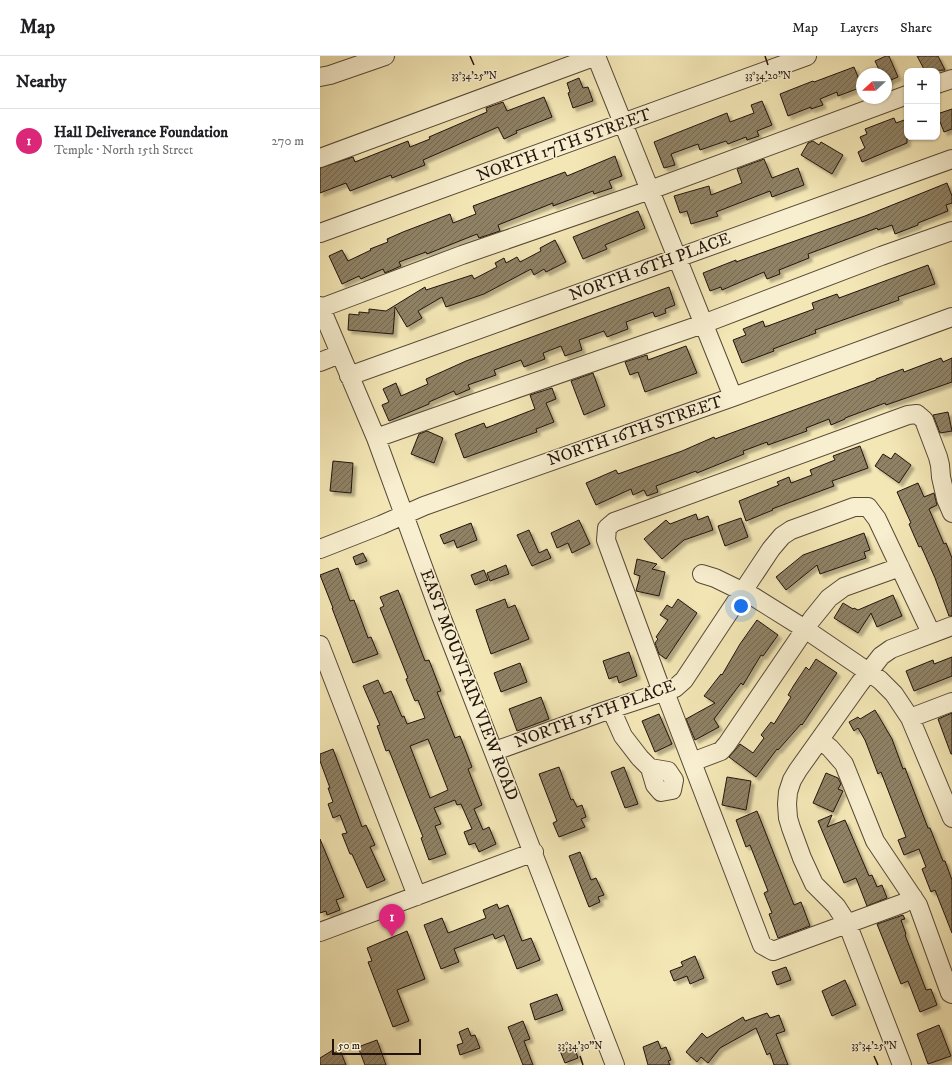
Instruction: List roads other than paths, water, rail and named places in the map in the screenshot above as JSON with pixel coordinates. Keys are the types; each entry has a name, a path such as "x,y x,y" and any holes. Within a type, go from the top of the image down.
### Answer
{"street":[{"path":"320,77 385,56"},
{"path":"320,158 596,56 733,397"},
{"name":"NORTH 17TH STREET","path":"320,233 807,56"},
{"path":"940,83 952,79"},
{"path":"320,307 462,255 650,190 904,96"},
{"name":"NORTH 16TH PLACE","path":"349,376 952,159"},
{"path":"376,438 703,324 881,256 952,231"},
{"name":"EAST MOUNTAIN VIEW ROAD","path":"320,307 376,438 441,616 616,1065"},
{"name":"NORTH 16TH STREET","path":"320,549 424,506 733,397 952,317"},
{"path":"320,362 340,354"},
{"path":"913,897 904,903 773,951 762,945 692,762 663,692 606,540 608,528 614,522 908,415 917,414 924,420 938,457 946,499 952,513"},
{"name":"NORTH 15TH PLACE","path":"495,752 611,709 675,688 684,680 771,549 782,536 791,530 854,508 868,506 878,519 900,567"},
{"path":"692,762 721,751 829,598 844,587 900,567 931,633"},
{"path":"702,574 715,578 754,597 806,629 880,680 894,694 910,718 952,818"},
{"path":"902,1065 847,923 836,906 814,884 802,858 788,818 788,792 792,780 798,770 881,656 891,649 952,626"},
{"path":"320,645 417,896"},
{"path":"910,718 952,702"},
{"path":"611,709 623,736 650,768"},
{"path":"820,740 830,748 844,764 875,841 918,905 950,993 952,994"},
{"path":"320,932 534,852"}],"place":[{"name":"Hall Deliverance Foundation","path":"392,937"}]}
